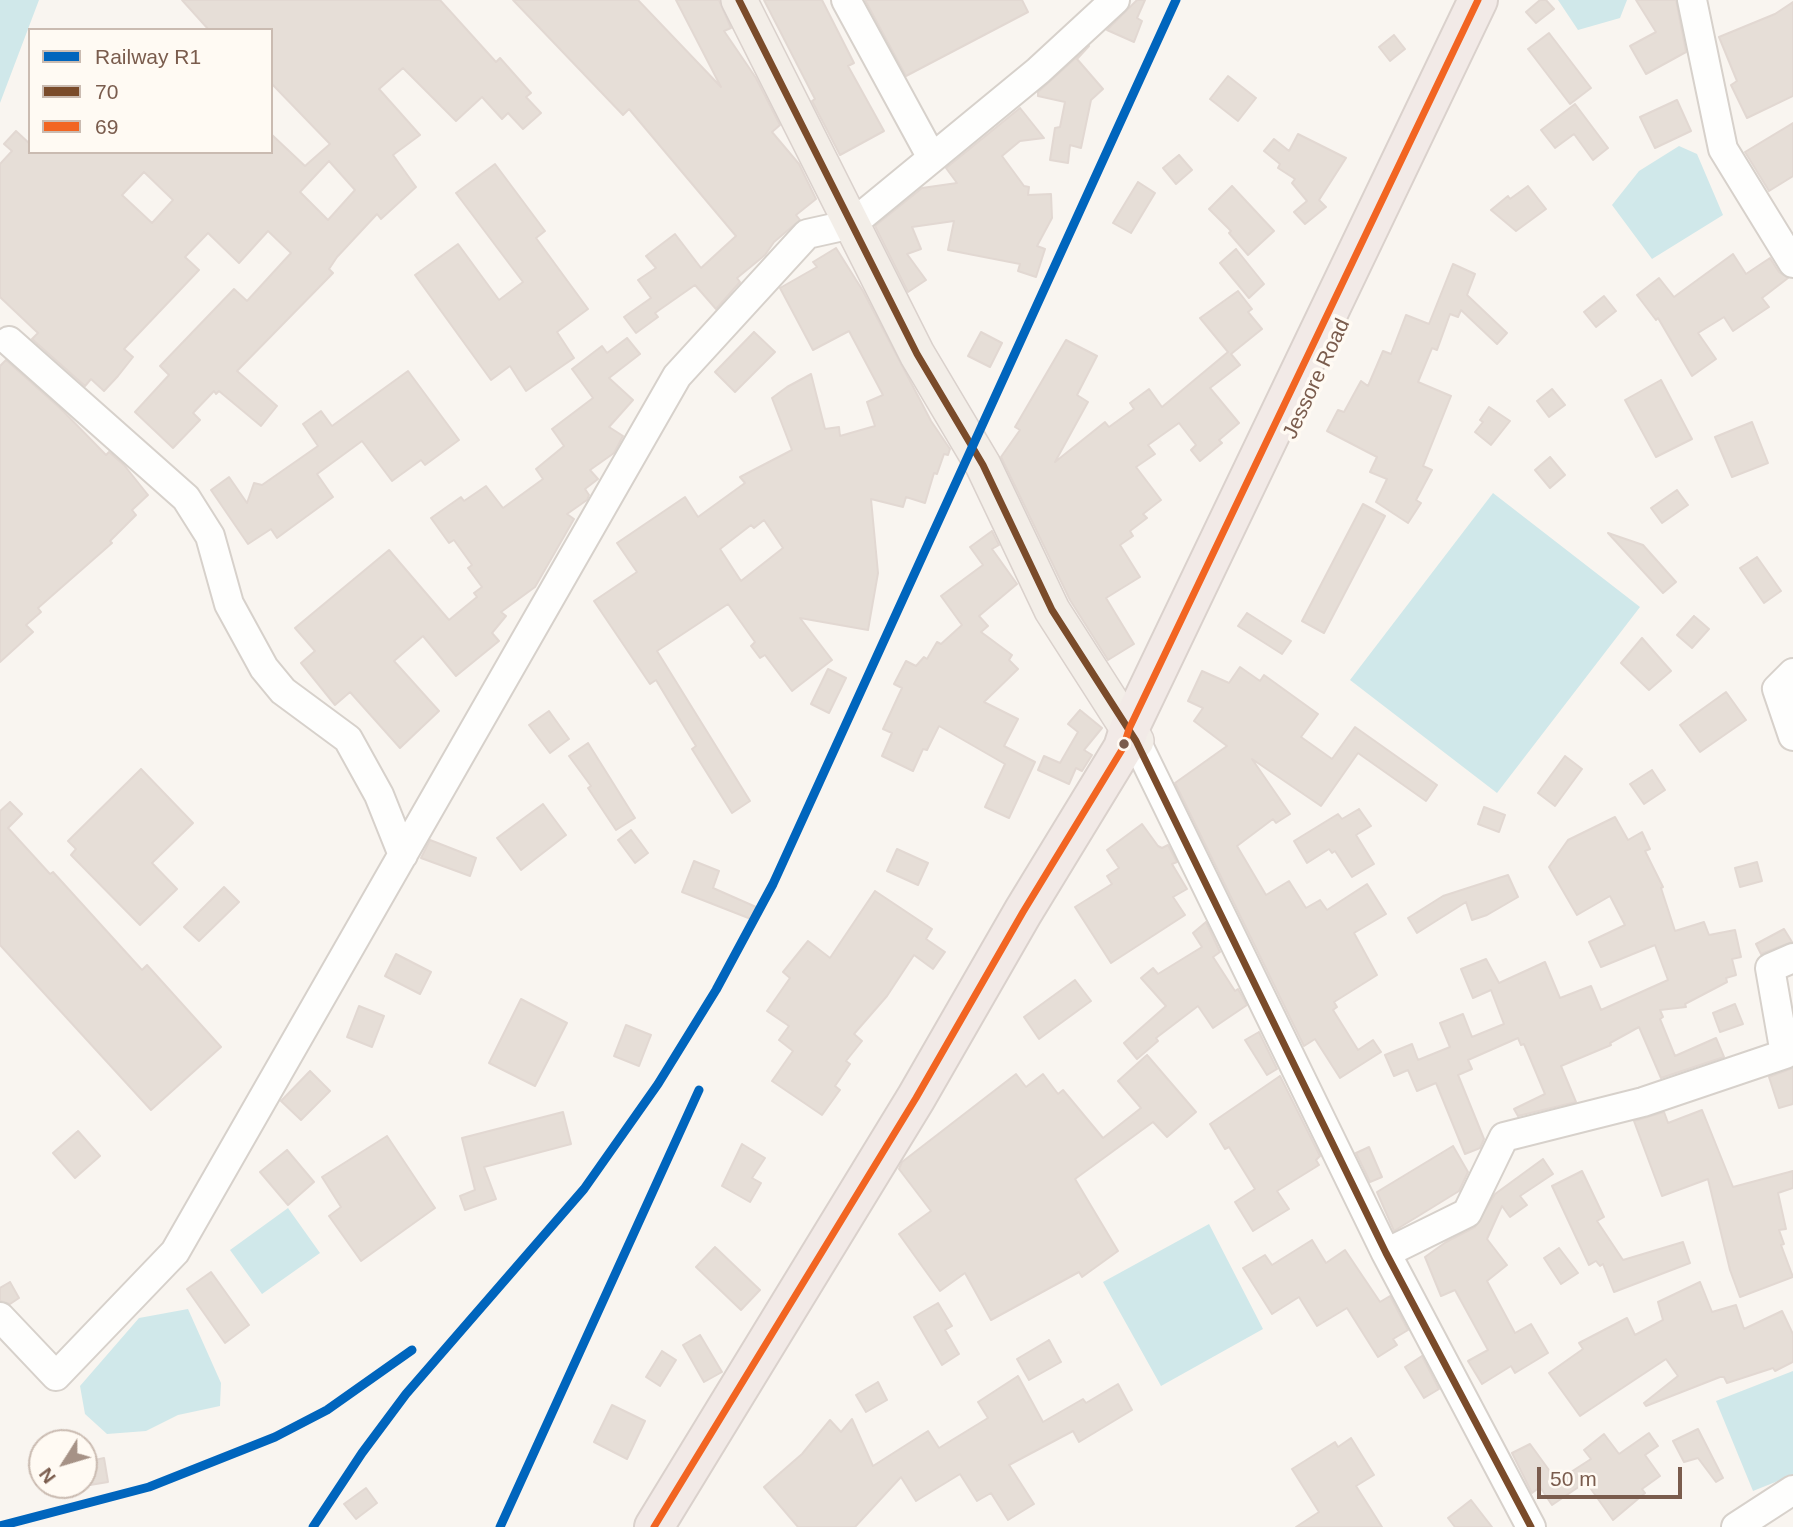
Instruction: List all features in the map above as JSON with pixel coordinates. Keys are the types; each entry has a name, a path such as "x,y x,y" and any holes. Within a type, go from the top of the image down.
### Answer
{"highway":[{"name":"Jessore Road","path":"661,1524 916,1098 1023,912 1129,740 1478,0"},
{"name":"Jessore Road","path":"1129,740 1151,720 1184,660 1497,0"}],"main road":[{"path":"739,0 917,354 983,465 1052,610 1129,740"}],"street":[{"path":"846,0 932,156"},
{"path":"0,1317 56,1376 175,1252 677,376 807,234 852,224 1038,71 1115,0"},
{"path":"1692,0 1723,149 1793,263"},
{"path":"9,341 186,498 210,536 229,604 264,668 283,691 348,739 379,795 403,855"},
{"path":"1793,673 1777,689 1793,736"},
{"path":"1129,740 1386,1253 1531,1527"},
{"path":"1386,1253 1468,1213 1504,1137 1643,1102 1785,1054 1769,968 1793,958"},
{"path":"1736,1527 1793,1490"}],"water":[{"path":"0,0 39,0 28,28 0,103"},
{"path":"1558,0 1627,0 1620,18 1578,30"},
{"path":"1679,146 1697,154 1723,215 1652,259 1612,205 1639,171"},
{"path":"1493,493 1640,607 1497,793 1350,680"},
{"path":"288,1208 320,1253 262,1294 230,1250"},
{"path":"1209,1224 1263,1329 1161,1386 1103,1282"},
{"path":"188,1309 221,1383 220,1406 178,1415 146,1431 107,1434 85,1414 80,1386 139,1318"},
{"path":"1793,1371 1793,1475 1753,1491 1716,1401"}],"building":[{"path":"182,0 440,0 496,62 500,58 531,93 526,97 541,113 523,129 508,113 502,119 482,97 456,121 403,68 379,89 420,135 393,155 416,187 381,219 377,214 337,257 329,269 333,273 237,371 277,406 261,426 219,391 216,394 214,391 193,413 200,420 173,448 135,412 169,375 160,366 234,289 247,301 291,253 268,231 239,263 208,233 185,257 199,270 124,349 133,357 104,391 91,379 85,386 32,339 38,333 0,297 0,164 12,151 4,144 16,131 28,142 28,154 273,154 273,136 305,166 330,144 273,85 273,28 207,28","holes":["329,161 355,190 328,220 300,192","144,172 173,200 152,223 122,195"]},
{"path":"513,0 638,0 721,87 676,0 719,0 731,28 724,31 756,78 780,125 772,132 799,164 816,199 796,215 800,220 774,242 765,255 737,278 740,282 716,309 695,285 655,313 658,317 636,333 624,317 651,298 638,280 656,268 646,256 675,234 701,268 736,236 629,109 623,115"},
{"path":"764,0 822,0 854,63 848,66 884,131 840,155 812,101 815,99"},
{"path":"865,0 1022,0 1028,12 906,76"},
{"path":"1137,0 1145,0 1137,18 1142,21 1134,42 1107,30"},
{"path":"1540,0 1546,0 1554,9 1536,23 1526,12"},
{"path":"1636,0 1676,0 1686,52 1646,74 1630,46 1656,32"},
{"path":"1793,2 1793,96 1747,118 1731,85 1737,81 1719,37 1775,14"},
{"path":"1549,33 1591,88 1570,104 1528,49"},
{"path":"1394,35 1405,49 1390,61 1379,47"},
{"path":"1089,46 1077,59 1103,89 1091,100 1081,148 1070,145 1068,163 1050,160 1055,128 1060,127 1065,102 1038,96 1038,92"},
{"path":"1228,76 1256,98 1238,121 1210,99"},
{"path":"1677,100 1691,131 1655,148 1640,117"},
{"path":"1575,104 1608,148 1593,160 1574,134 1555,148 1541,130"},
{"path":"1020,108 1044,138 1020,141 1002,156 1024,186 1029,187 1028,195 1051,194 1052,218 1037,246 1045,249 1036,277 1018,271 1020,264 948,250 954,221 912,227 921,249 907,254 926,280 908,292 875,226 922,188 957,183 946,168"},
{"path":"1793,123 1793,176 1769,191 1745,152"},
{"path":"1298,134 1346,158 1319,200 1326,207 1305,224 1294,212 1307,201 1292,183 1295,179 1278,168 1280,164 1264,151 1274,139 1289,151"},
{"path":"1179,155 1192,170 1176,184 1163,168"},
{"path":"495,164 545,231 536,238 588,309 557,332 574,358 526,391 510,366 491,380 415,275 458,244 499,300 523,282 456,193"},
{"path":"1138,182 1155,193 1131,233 1113,223"},
{"path":"1232,186 1274,231 1248,255 1229,233 1231,231 1209,209"},
{"path":"1528,186 1546,209 1516,231 1491,210 1508,196 1510,199"},
{"path":"836,248 863,291 931,421 950,449 948,455 944,454 937,474 934,473 925,503 906,497 903,507 871,499 878,573 868,630 800,618 832,660 792,691 765,655 760,658 751,646 755,642 728,604 657,651 750,801 732,813 692,749 696,746 656,680 650,684 594,601 637,572 617,543 685,497 698,517 745,483 740,477 792,450 772,398 787,387 811,374 825,429 839,427 840,436 875,426 867,402 883,395 849,331 813,350 780,288 817,267 813,262","holes":["764,520 783,548 741,581 720,549 751,525 754,528"]},
{"path":"1236,249 1264,284 1249,298 1220,263"},
{"path":"1733,254 1746,274 1770,258 1779,272 1788,278 1762,298 1769,307 1733,331 1724,317 1698,333 1716,359 1692,376 1658,318 1656,320 1637,295 1659,278 1674,297"},
{"path":"1453,264 1475,274 1467,295 1507,333 1497,344 1461,310 1458,317 1450,314 1437,350 1432,348 1418,382 1451,396 1423,466 1432,470 1416,500 1421,503 1408,523 1376,502 1387,479 1370,472 1377,457 1327,431 1338,410 1344,412 1361,381 1368,386 1383,351 1391,354 1406,315 1429,324"},
{"path":"1238,291 1252,309 1248,312 1262,329 1231,354 1240,365 1210,388 1239,423 1219,440 1222,443 1200,461 1191,450 1196,445 1179,423 1148,445 1155,454 1136,467 1161,500 1143,514 1147,518 1130,531 1133,536 1120,545 1140,577 1106,598 1134,644 1108,660 1070,600 1001,457 1020,430 1015,427 1066,340 1097,356 1077,395 1088,402 1055,462 1105,422 1109,427 1134,409 1130,403 1149,389 1162,407 1228,352 1200,318"},
{"path":"1604,296 1616,311 1596,327 1584,312"},
{"path":"754,332 775,352 735,392 715,372"},
{"path":"981,332 1002,343 990,367 968,356"},
{"path":"627,338 640,354 609,378 633,400 609,427 623,436 614,453 590,470 598,479 585,489 589,495 587,500 567,514 574,519 535,587 501,612 506,616 492,633 499,641 456,676 423,636 394,661 439,711 400,748 350,692 335,705 301,663 315,651 295,628 389,550 449,620 477,597 474,593 482,587 468,568 472,565 454,540 449,543 431,518 461,497 464,501 486,486 503,508 543,479 536,469 564,446 552,429 593,398 572,369 602,346 607,353"},
{"path":"6,360 62,410 106,455 109,452 124,465 148,495 132,510 136,515 110,541 112,543 38,608 41,612 26,625 33,632 0,662 0,366"},
{"path":"408,371 459,440 425,465 421,460 392,481 362,441 317,474 333,497 277,538 271,529 248,544 211,490 229,477 247,503 254,483 262,485 318,446 303,424 321,411 332,426"},
{"path":"1661,380 1692,439 1656,457 1625,400"},
{"path":"1552,389 1565,405 1549,417 1537,401"},
{"path":"1489,407 1510,421 1491,445 1475,432"},
{"path":"1752,422 1768,463 1732,477 1715,437"},
{"path":"1550,457 1565,475 1550,488 1535,470"},
{"path":"1677,490 1688,505 1662,523 1651,508"},
{"path":"1363,504 1385,516 1324,633 1302,621"},
{"path":"992,531 999,545 992,549 1017,584 979,616 988,626 981,632 1012,655 1009,660 1018,669 984,702 1018,719 1004,746 1035,762 1009,818 985,807 1005,764 939,726 927,750 923,749 913,771 882,756 892,733 883,729 902,688 894,684 906,661 916,666 924,657 927,659 937,642 941,644 962,625 941,596 983,565 970,547"},
{"path":"1608,533 1643,545 1676,582 1663,593"},
{"path":"1757,557 1781,591 1764,603 1740,568"},
{"path":"1247,613 1291,641 1282,654 1238,626"},
{"path":"1694,616 1709,629 1692,648 1677,635"},
{"path":"1642,638 1671,671 1649,690 1621,663"},
{"path":"1240,667 1260,681 1264,675 1318,714 1301,737 1332,759 1355,727 1437,785 1426,801 1358,753 1321,806 1252,759 1290,814 1276,823 1273,819 1237,846 1266,895 1289,881 1306,908 1320,900 1327,910 1367,884 1386,914 1354,933 1377,975 1334,1002 1337,1007 1333,1010 1358,1050 1373,1040 1381,1052 1340,1078 1315,1039 1304,1046 1175,783 1227,746 1194,721 1203,708 1188,701 1202,671 1229,683"},
{"path":"828,669 846,678 829,713 811,704"},
{"path":"1726,692 1746,720 1700,752 1680,725"},
{"path":"1080,710 1102,728 1084,750 1092,755 1082,771 1076,768 1069,784 1038,770 1044,756 1060,763 1078,732 1068,724"},
{"path":"549,711 569,739 550,753 529,725"},
{"path":"588,743 635,818 616,830 588,788 591,786 569,756"},
{"path":"1565,756 1582,769 1555,806 1538,793"},
{"path":"141,769 193,823 152,863 177,889 140,925 71,855 76,849 68,841"},
{"path":"1652,770 1665,790 1644,804 1630,784"},
{"path":"10,802 22,814 8,828 50,874 53,872 142,970 147,965 221,1047 151,1110 0,945 0,811"},
{"path":"543,804 566,835 521,870 497,838"},
{"path":"1484,807 1505,815 1499,832 1478,824"},
{"path":"1359,809 1371,826 1356,835 1374,864 1352,877 1335,851 1332,853 1329,849 1307,863 1294,841 1338,814 1342,819"},
{"path":"1615,817 1628,840 1642,832 1650,849 1645,851 1663,887 1661,888 1675,931 1704,922 1709,935 1735,930 1741,957 1732,959 1736,975 1726,978 1727,982 1685,1004 1686,1007 1660,1010 1663,1017 1660,1019 1675,1056 1716,1038 1724,1057 1661,1078 1639,1027 1610,1043 1611,1045 1561,1066 1576,1102 1518,1116 1514,1109 1545,1094 1524,1044 1521,1045 1518,1038 1468,1060 1472,1069 1458,1075 1484,1139 1480,1148 1465,1154 1436,1083 1417,1091 1408,1070 1394,1076 1385,1055 1412,1044 1418,1060 1450,1047 1440,1023 1463,1014 1472,1037 1504,1024 1491,990 1473,998 1461,969 1486,959 1499,983 1545,962 1560,998 1591,986 1601,1010 1668,980 1655,945 1601,967 1589,942 1625,925 1610,896 1577,915 1549,867 1568,840"},
{"path":"1142,824 1158,846 1162,848 1168,845 1177,862 1172,864 1187,889 1173,897 1185,915 1111,963 1075,907 1112,884 1107,876 1119,868 1107,850"},
{"path":"631,830 648,853 635,863 618,840"},
{"path":"430,840 476,858 470,876 421,858"},
{"path":"897,849 928,863 918,885 887,871"},
{"path":"694,861 719,871 713,888 756,907 751,919 682,892"},
{"path":"1757,862 1762,881 1740,887 1735,868"},
{"path":"1508,875 1518,897 1487,915 1472,920 1466,902 1417,933 1408,918 1443,896"},
{"path":"224,887 239,902 199,941 184,927"},
{"path":"875,891 932,929 926,939 945,952 933,969 914,955 887,996 854,1034 862,1041 846,1061 850,1064 835,1086 840,1090 822,1115 772,1081 793,1051 779,1040 789,1026 767,1011 790,978 783,972 808,941 830,958"},
{"path":"1206,922 1220,952 1213,957 1247,1005 1213,1028 1198,1006 1156,1038 1158,1041 1137,1059 1124,1043 1166,1006 1141,978 1153,968 1158,974 1202,947 1193,933"},
{"path":"1784,929 1792,942 1761,954 1756,944"},
{"path":"396,954 431,972 420,994 385,976"},
{"path":"1075,980 1091,1001 1039,1039 1024,1017"},
{"path":"521,999 567,1023 535,1086 489,1063"},
{"path":"1735,1004 1743,1024 1720,1032 1713,1013"},
{"path":"359,1006 384,1016 372,1047 347,1037"},
{"path":"626,1025 651,1035 639,1066 614,1056"},
{"path":"1259,1032 1277,1069 1267,1075 1245,1040"},
{"path":"1147,1055 1196,1112 1167,1137 1153,1122 1075,1179 1118,1251 1082,1277 1079,1272 991,1320 965,1273 940,1291 899,1234 931,1211 899,1169 902,1162 1016,1074 1026,1087 1043,1074 1058,1094 1063,1090 1103,1138 1141,1108 1118,1081"},
{"path":"1793,1068 1793,1104 1779,1108 1769,1077"},
{"path":"310,1071 330,1091 301,1120 281,1101"},
{"path":"1280,1076 1320,1156 1316,1160 1319,1165 1277,1191 1289,1209 1253,1231 1235,1202 1255,1189 1229,1147 1225,1149 1210,1124"},
{"path":"1702,1110 1733,1187 1793,1171 1793,1188 1778,1193 1786,1229 1779,1230 1784,1244 1781,1245 1793,1277 1740,1297 1730,1270 1708,1179 1662,1196 1634,1121 1664,1112 1668,1123"},
{"path":"563,1112 571,1144 484,1167 496,1199 465,1210 460,1196 475,1190 462,1138"},
{"path":"78,1131 100,1156 75,1178 53,1153"},
{"path":"387,1136 435,1208 361,1261 329,1216 341,1207 322,1177"},
{"path":"742,1144 765,1158 752,1178 761,1183 750,1202 722,1186"},
{"path":"1453,1146 1468,1172 1459,1191 1394,1231 1377,1192"},
{"path":"1369,1147 1382,1177 1370,1182 1356,1153"},
{"path":"287,1150 314,1182 288,1205 260,1172"},
{"path":"1543,1159 1553,1174 1520,1196 1527,1205 1510,1217 1502,1206 1487,1239 1507,1265 1487,1281 1515,1333 1531,1324 1548,1353 1515,1373 1511,1366 1482,1384 1468,1361 1488,1350 1455,1290 1441,1296 1425,1257 1475,1227 1495,1194"},
{"path":"1582,1171 1604,1217 1597,1221 1623,1260 1683,1242 1690,1263 1614,1292 1603,1264 1600,1266 1596,1261 1589,1265 1552,1186"},
{"path":"1312,1240 1326,1263 1345,1250 1380,1302 1390,1296 1408,1330 1393,1339 1397,1345 1378,1357 1347,1308 1317,1326 1299,1297 1272,1314 1243,1268 1265,1255 1272,1265"},
{"path":"715,1247 760,1290 741,1310 696,1267"},
{"path":"1559,1248 1578,1273 1561,1284 1544,1258"},
{"path":"211,1272 249,1325 225,1343 187,1289"},
{"path":"10,1282 19,1298 10,1304 0,1301 0,1288"},
{"path":"1700,1282 1712,1312 1736,1305 1744,1329 1782,1311 1793,1334 1793,1362 1775,1371 1773,1368 1727,1383 1724,1377 1720,1377 1646,1406 1644,1403 1678,1376 1666,1359 1580,1416 1549,1373 1583,1349 1579,1343 1627,1318 1635,1335 1663,1320 1658,1302"},
{"path":"938,1303 952,1326 945,1330 959,1354 942,1365 914,1317"},
{"path":"700,1335 722,1372 704,1382 683,1345"},
{"path":"1049,1340 1061,1362 1029,1380 1017,1359"},
{"path":"662,1351 676,1360 660,1386 646,1377"},
{"path":"1422,1356 1439,1389 1424,1398 1405,1367"},
{"path":"1018,1376 1043,1422 1083,1399 1086,1403 1118,1384 1132,1410 1079,1442 1073,1431 1009,1465 1034,1504 1008,1520 991,1493 977,1501 960,1474 916,1501 901,1477 855,1527 798,1527 764,1487 802,1454 830,1420 841,1432 852,1419 873,1466 928,1431 939,1448 988,1418 978,1402"},
{"path":"878,1382 887,1400 866,1412 856,1395"},
{"path":"612,1405 645,1421 627,1459 594,1442"},
{"path":"1698,1429 1723,1478 1716,1482 1698,1458 1684,1462 1673,1441"},
{"path":"1649,1433 1658,1446 1645,1455 1660,1476 1642,1489 1645,1493 1613,1520 1586,1482 1552,1505 1540,1487 1532,1493 1512,1453 1530,1444 1557,1481 1591,1459 1584,1450 1604,1434 1619,1454"},
{"path":"1351,1438 1374,1475 1356,1486 1382,1527 1296,1527 1319,1512 1292,1469 1335,1442 1338,1447"},
{"path":"104,1458 108,1482 98,1484 98,1459"},
{"path":"366,1488 377,1503 356,1519 344,1504"},
{"path":"1471,1500 1492,1527 1455,1527 1448,1518"}],"rail line":[{"name":"R1","path":"313,1527 362,1453 406,1394 584,1189 658,1084 716,990 773,884 1176,0"},
{"name":"R1","path":"500,1527 699,1090"},
{"name":"R1","path":"0,1526 149,1487 275,1437 327,1410 412,1350"}],"transit line":[{"name":"70","path":"739,0 917,354 983,465 1052,610 1136,741 1386,1253 1531,1527"},
{"name":"69","path":"654,1527 916,1098 1023,912 1123,748 1129,729 1478,0"}]}
